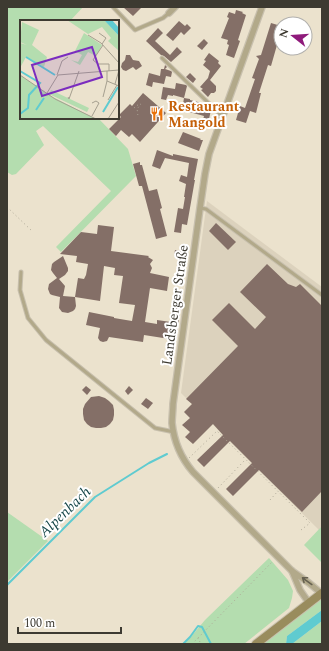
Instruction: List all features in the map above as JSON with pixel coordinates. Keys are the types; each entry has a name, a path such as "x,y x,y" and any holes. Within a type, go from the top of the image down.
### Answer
{"main road":[{"path":"256,644 322,593"}],"street":[{"path":"169,13 174,7"},
{"name":"Landsberger Straße","path":"262,7 209,154 200,208 173,404 172,422 179,452 193,472 292,571 322,593"},
{"name":"Landsberger Straße","path":"292,571 300,590 309,603"}],"lane":[{"path":"113,7 136,30 163,18 169,13"},
{"path":"162,58 222,116"},
{"path":"200,208 206,208 322,294"},
{"path":"21,272 20,290 28,318 46,340 155,428 174,432"}],"path":[{"path":"134,108 141,104 137,109 137,116"},
{"path":"7,207 32,231"},
{"path":"185,462 217,431 310,523 302,530"},
{"path":"213,493 246,459"},
{"path":"270,500 278,491"},
{"path":"192,644 277,556"},
{"path":"198,638 201,644"}],"shaded area":[{"path":"207,201 322,287 322,526 319,530 181,393"}],"green space":[{"path":"7,7 83,7 71,20 20,20 20,119 99,119 128,149 136,176 61,252 56,247 111,191 43,126 36,131 44,145 16,174 12,175 7,172"},
{"path":"7,512 48,541 7,582"},
{"path":"322,526 322,563 304,545"},
{"path":"269,558 288,580 293,591 289,608 244,644 184,644 205,620"},
{"path":"322,595 322,610 287,636 286,644 259,644"},
{"path":"322,621 322,644 292,644"}],"water":[{"path":"322,610 322,621 292,644 286,644 287,636"}],"building":[{"path":"123,7 142,7 133,16"},
{"path":"236,10 243,12 242,13 246,15 238,40 240,41 234,58 226,55 229,45 227,44 228,40 221,38 229,18 227,17 229,12 235,14"},
{"path":"179,21 185,26 187,24 191,28 184,35 181,32 173,41 166,35"},
{"path":"271,23 273,24 274,56 271,66 268,65 259,93 261,93 256,113 250,111 246,123 236,120 240,106 245,108 255,79 252,78 259,59 256,56 261,55"},
{"path":"158,28 163,33 155,41 170,55 177,47 182,52 171,62 146,41"},
{"path":"204,39 208,43 202,50 197,46"},
{"path":"209,53 219,61 218,63 221,66 210,80 216,86 216,91 211,93 208,97 200,87 208,78 210,71 203,65 206,61 204,60"},
{"path":"126,55 130,55 133,60 139,61 142,66 136,70 133,67 126,71 123,70 121,67"},
{"path":"165,65 167,67 165,69 172,72 171,77 166,76 164,84 153,82 152,87 146,85 149,73 160,76 161,69 164,69"},
{"path":"190,73 196,79 193,83 186,77"},
{"path":"176,83 187,86 184,98 168,95 166,100 161,99 163,87 175,89"},
{"path":"143,93 166,113 140,142 132,134 129,137 121,130 116,136 109,129 121,117 119,115 130,104 132,106"},
{"path":"184,98 202,103 201,104 206,105 205,109 211,110 207,128 201,127 204,116 182,110"},
{"path":"183,132 203,140 199,151 178,143"},
{"path":"157,150 173,156 173,154 198,159 187,225 182,224 181,233 174,232 178,208 183,209 185,197 186,184 179,181 181,175 187,177 189,163 165,158 160,169 152,166"},
{"path":"140,162 149,191 157,189 162,208 160,209 167,236 156,239 142,186 139,186 133,164"},
{"path":"216,223 236,242 228,250 209,231"},
{"path":"98,225 114,227 111,251 149,256 148,257 153,260 150,264 152,268 150,273 169,277 167,291 150,288 145,322 157,324 157,320 171,322 174,304 181,305 176,340 144,335 143,342 109,337 107,341 103,342 98,338 100,328 86,325 89,312 132,321 135,305 119,303 123,276 114,275 115,268 104,266 100,301 75,297 78,278 84,279 88,264 76,262 77,256 60,254 81,232 97,234"},
{"path":"175,250 184,252 184,257 174,256"},
{"path":"63,256 68,271 59,279 65,286 63,296 75,297 76,306 73,311 68,313 62,312 59,308 60,297 50,294 48,289 49,284 57,278 51,270 52,264"},
{"path":"267,264 288,284 296,287 300,284 322,306 322,491 302,512 259,470 233,496 226,489 252,463 230,441 204,467 197,460 223,435 213,424 193,444 185,437 190,432 182,425 190,418 184,412 192,404 186,399 238,346 212,320 229,303 255,329 266,317 240,292"},
{"path":"86,386 91,390 87,395 82,390"},
{"path":"129,386 133,390 128,395 125,391"},
{"path":"99,396 105,398 113,405 114,415 113,420 106,427 96,428 91,427 84,420 83,409 91,397"},
{"path":"146,398 153,403 148,409 141,404"}],"waterway":[{"name":"Alpenbach","path":"7,585 95,497 149,463 167,454"},
{"path":"183,644 198,626 202,627 211,644"}],"place":[{"name":"Restaurant Mangold","path":"157,114"}]}
